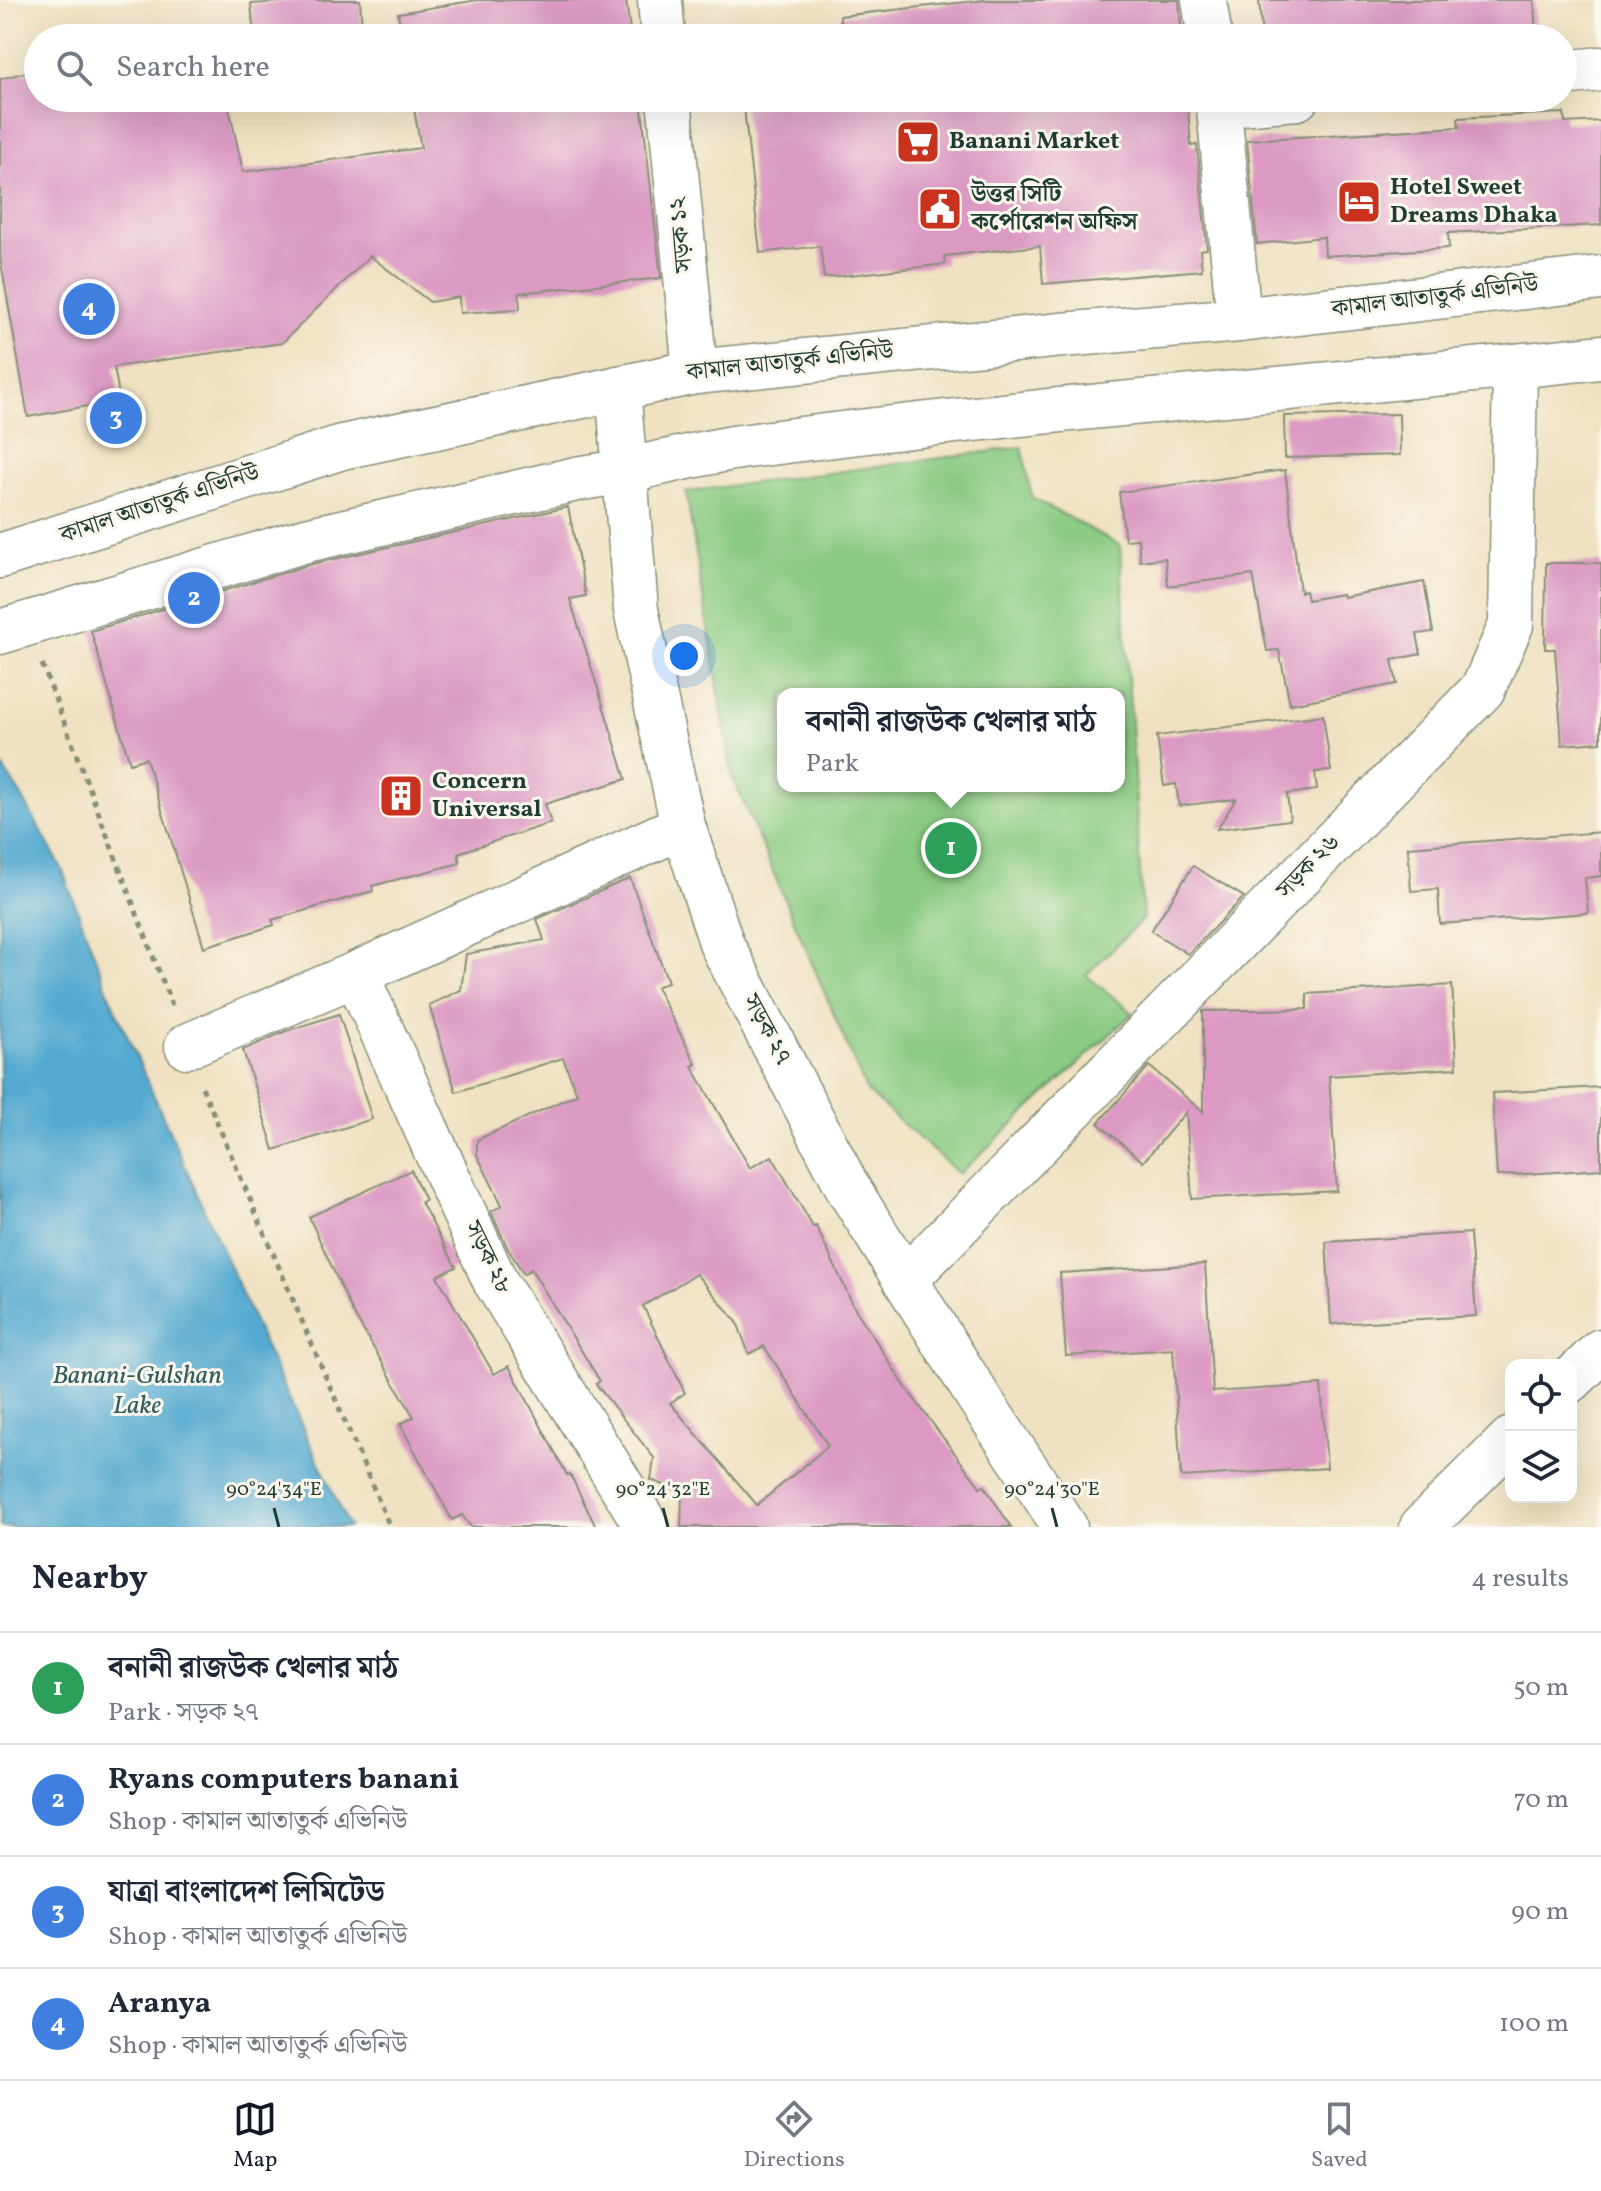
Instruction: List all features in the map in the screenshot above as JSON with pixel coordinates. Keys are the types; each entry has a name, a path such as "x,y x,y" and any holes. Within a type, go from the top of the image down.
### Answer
{"street":[{"path":"660,0 662,24"},
{"path":"1204,0 1208,24"},
{"path":"1577,72 1601,69"},
{"name":"সড়ক ১২","path":"670,112 695,372"},
{"path":"1220,112 1239,320"},
{"name":"কামাল আতাতুর্ক এভিনিউ","path":"0,556 342,447 695,372 1239,320 1601,278"},
{"path":"0,632 306,540 581,478 625,473 744,446 1240,391 1601,357"},
{"name":"সড়ক ২৬","path":"905,1280 1483,689 1511,625 1515,366"},
{"name":"সড়ক ২৭","path":"618,388 636,610 683,826 722,945 849,1190 1065,1527"},
{"path":"187,1046 356,974 683,826"},
{"name":"সড়ক ২৮","path":"356,974 495,1281 647,1527"},
{"path":"1577,1374 1601,1351"},
{"path":"1422,1527 1505,1445"}],"green space":[{"path":"1022,447 1032,498 1120,545 1143,919 1086,975 1133,1013 959,1174 867,1092 733,778 686,492"}],"water":[{"name":"Banani-Gulshan Lake","path":"0,764 20,793 62,869 111,999 266,1349 349,1527 0,1527"}],"building":[{"path":"360,0 362,24 253,24 251,4"},
{"path":"478,0 626,0 629,24 400,24 398,13"},
{"path":"984,0 1179,0 1181,24 840,24 840,16"},
{"path":"1259,0 1534,0 1535,24 1261,24"},
{"path":"24,73 24,112 230,112 243,172 421,148 415,112 642,112 661,278 519,293 520,309 460,313 459,297 430,302 370,256 282,343 114,367 120,400 28,417 0,257 0,79"},
{"path":"745,112 1188,112 1191,146 1197,145 1207,249 1200,250 1202,270 1043,284 1040,246 944,256 945,264 824,278 820,246 760,253"},
{"path":"1564,113 1565,123 1601,121 1601,225 1448,233 1449,248 1325,256 1324,237 1257,244 1247,140 1459,127 1458,118"},
{"path":"1399,414 1400,455 1285,458 1284,416"},
{"path":"1285,470 1300,592 1305,591 1307,600 1342,594 1343,597 1424,582 1433,632 1417,634 1421,654 1392,660 1397,684 1290,704 1279,650 1267,651 1253,575 1168,586 1165,558 1140,561 1138,539 1125,540 1119,492"},
{"path":"568,507 586,596 570,599 626,779 545,804 551,823 458,853 460,863 372,886 373,891 272,920 274,925 204,947 146,758 130,763 91,631 312,564"},
{"path":"1546,563 1601,563 1601,742 1562,745 1555,649 1545,649"},
{"path":"1323,715 1331,771 1315,772 1317,790 1287,794 1290,820 1217,829 1236,799 1179,806 1176,784 1164,786 1157,736"},
{"path":"1601,832 1601,876 1585,878 1588,913 1440,924 1438,889 1411,891 1408,847"},
{"path":"1193,866 1244,897 1188,954 1151,931"},
{"path":"630,878 668,982 656,987 696,1064 692,1066 750,1168 772,1156 813,1227 816,1226 854,1307 906,1388 980,1487 984,1485 1011,1527 681,1527 682,1492 651,1480 654,1458 596,1384 600,1381 531,1269 524,1274 491,1212 502,1205 477,1155 477,1140 577,1094 563,1058 456,1092 429,1005 461,990 466,954 544,940 537,919","holes":["696,1274 737,1322 749,1354 764,1346 828,1446 757,1505 670,1403 685,1393 643,1306"]},
{"path":"1452,985 1457,1068 1329,1076 1337,1191 1192,1199 1186,1112 1143,1162 1098,1123 1149,1066 1203,1112 1203,1011 1307,1009 1307,994"},
{"path":"339,1014 372,1119 274,1150 243,1050 286,1031"},
{"path":"1601,1087 1601,1169 1497,1176 1492,1093"},
{"path":"411,1170 425,1200 421,1202 456,1267 437,1276 494,1374 509,1366 596,1527 471,1527 462,1515 452,1520 400,1424 414,1417 352,1311 309,1217"},
{"path":"1470,1233 1476,1316 1331,1324 1326,1242"},
{"path":"1205,1264 1213,1392 1321,1385 1327,1468 1181,1477 1173,1349 1066,1356 1060,1273"}],"place":[{"name":"Banani Market","path":"918,142"},
{"name":"Hotel Sweet Dreams Dhaka","path":"1359,202"},
{"name":"উত্তর সিটি কর্পোরেশন অফিস","path":"940,209"},
{"name":"Aranya","path":"89,309"},
{"name":"যাত্রা বাংলাদেশ লিমিটেড","path":"116,418"},
{"name":"Ryans computers banani","path":"194,598"},
{"name":"Concern Universal","path":"401,796"},
{"name":"বনানী রাজউক খেলার মাঠ","path":"951,848"}]}
